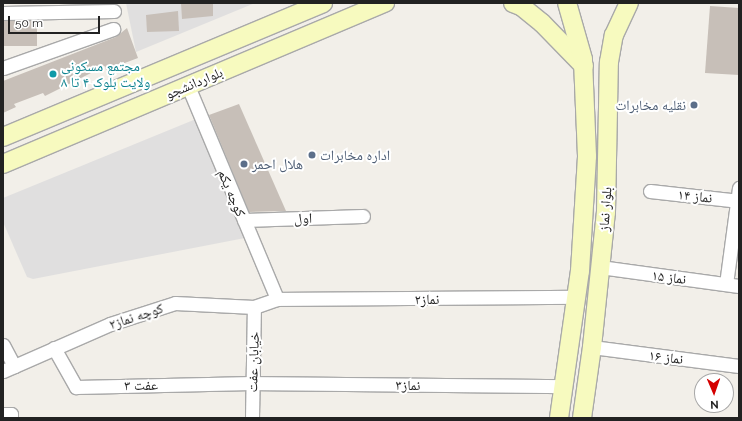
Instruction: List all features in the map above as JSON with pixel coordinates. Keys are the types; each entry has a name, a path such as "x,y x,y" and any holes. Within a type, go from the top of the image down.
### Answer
{"main road":[{"name":"بلواردانشجو","path":"3,137 323,3"},
{"name":"بلواردانشجو","path":"3,164 385,3"},
{"path":"513,3 521,6 542,23 584,66"},
{"name":"بلوار نماز","path":"559,418 576,297 587,156 584,66 567,3"},
{"name":"بلوار نماز","path":"582,418 592,347 607,181 609,62 614,35 629,3"}],"street":[{"path":"3,13 114,11"},
{"path":"3,68 113,29"},
{"name":"کوچه یکم","path":"188,86 277,300"},
{"name":"نماز ۱۴","path":"650,191 739,197"},
{"path":"733,285 739,197"},
{"name":"اول","path":"244,220 363,216"},
{"name":"نماز ۱۵","path":"600,267 733,285"},
{"name":"نماز۲","path":"277,300 576,297"},
{"name":"کوچه نماز۲","path":"9,369 110,324 175,303 254,307 277,300"},
{"name":"خیابان عفت","path":"252,418 254,307"},
{"path":"3,345 9,369"},
{"name":"نماز ۱۶","path":"592,347 739,366"},
{"name":"عفت ۳","path":"54,348 76,387 252,383"},
{"name":"نماز۳","path":"252,383 564,386"},
{"path":"3,414 11,414 11,418"}],"shaded area":[{"path":"126,3 255,3 136,52"},
{"path":"196,119 245,238 33,279 27,277 3,222 3,198"}],"building":[{"path":"181,3 213,3 213,16 182,19"},
{"path":"710,6 739,8 739,75 705,73"},
{"path":"178,11 179,31 147,32 146,15"},
{"path":"3,20 37,20 37,46 3,46"},
{"name":"مجتمع مسکونی ولایت بلوک ۴ تا ۸","path":"127,28 138,58 106,70 105,66 45,96 43,93 14,104 16,107 3,113 3,81 116,37"},
{"name":"هلال احمر","path":"239,104 286,211 249,212 209,115"}],"place":[{"name":"مجتمع مسکونی ولایت بلوک ۴ تا ۸","path":"53,74"},
{"name":"نقلیه مخابرات","path":"694,105"},
{"name":"اداره مخابرات","path":"312,155"},
{"name":"هلال احمر","path":"244,164"}]}
